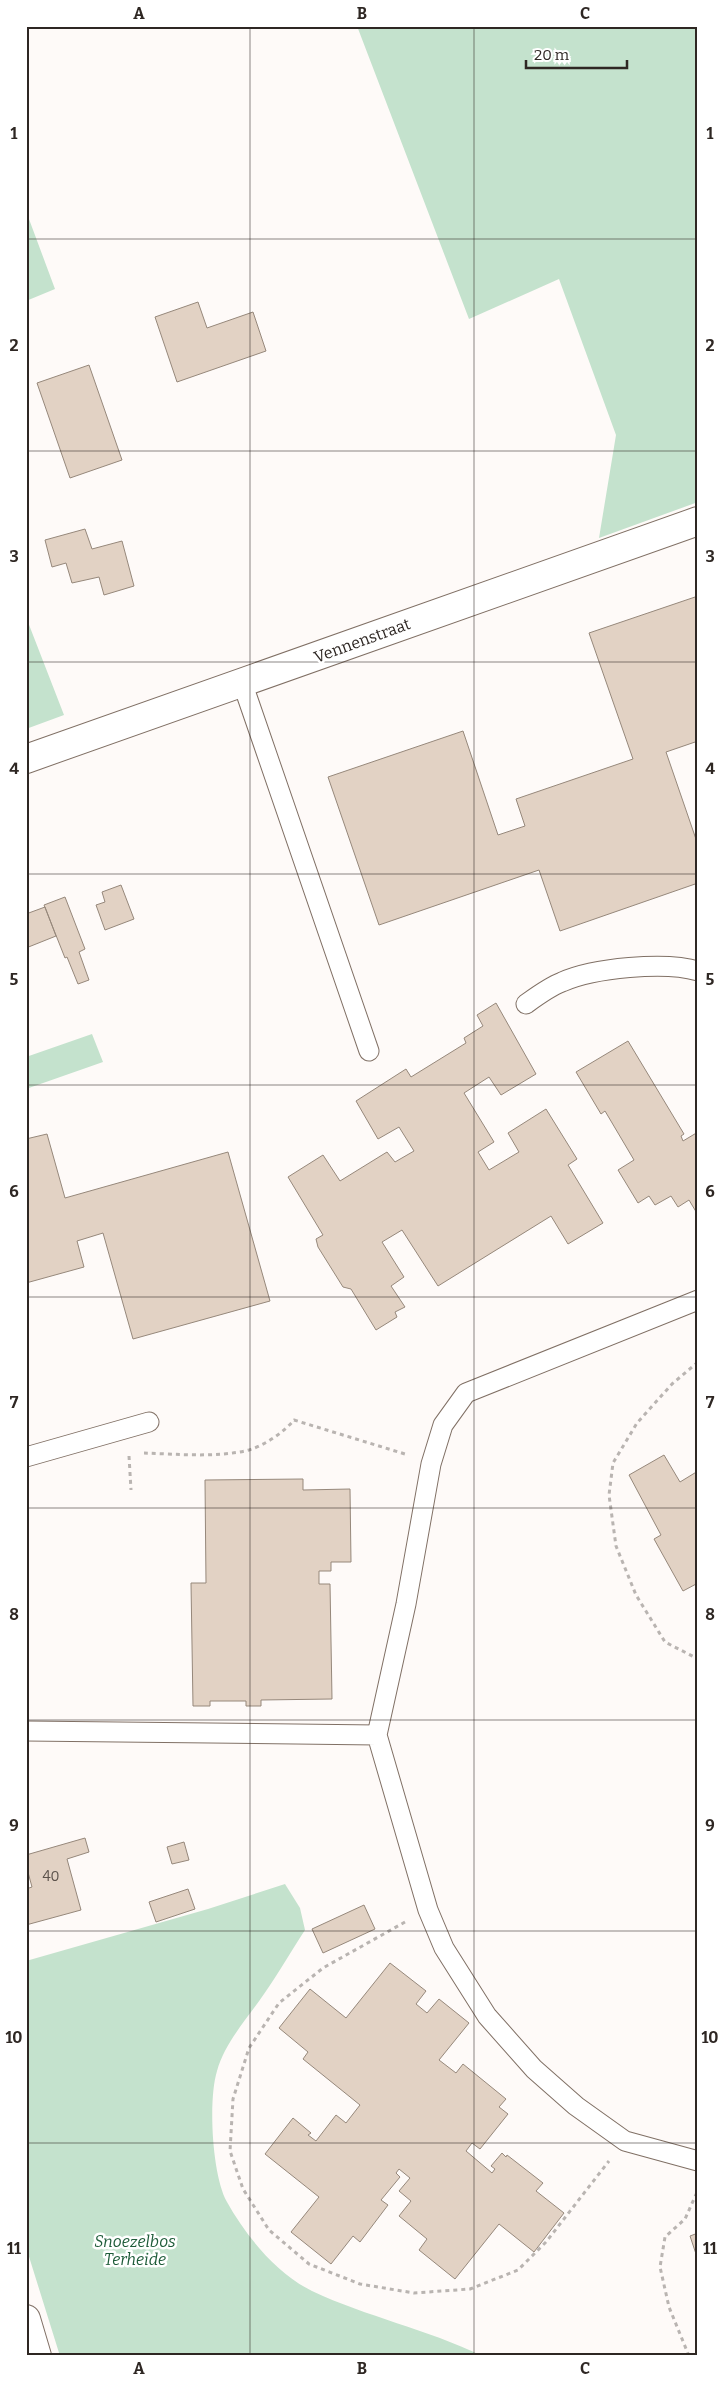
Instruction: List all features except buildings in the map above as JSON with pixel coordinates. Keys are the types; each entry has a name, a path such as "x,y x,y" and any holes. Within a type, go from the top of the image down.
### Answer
{"street":[{"name":"Vennenstraat","path":"26,759 698,521"},
{"path":"26,2319 37,2356"}],"lane":[{"path":"242,682 369,1051"},
{"path":"526,1004 560,982 581,975 633,968 671,968 698,971"},
{"path":"698,1300 466,1393 443,1425 431,1464 406,1604 377,1735 428,1910 444,1948 487,2016 534,2069 576,2106 624,2141 698,2162"},
{"path":"26,1457 149,1422"},
{"path":"26,1731 377,1735"}],"path":[{"path":"698,1362 672,1384 637,1423 613,1463 609,1495 616,1546 636,1596 665,1642 698,1659"},
{"path":"131,1490 129,1453 207,1454 250,1450 283,1432 294,1420 382,1446 431,1464"},
{"path":"428,1910 323,1968 279,2003 249,2048 233,2099 230,2151 243,2189 269,2230 309,2264 360,2284 414,2293 470,2290 518,2270 546,2242 624,2141"},
{"path":"689,2356 669,2307 660,2267 665,2237 685,2220 698,2190"}],"green space":[{"path":"357,26 698,26 698,502 599,538 616,435 559,279 469,319"},
{"path":"26,211 55,289 26,301"},
{"path":"26,617 64,715 26,729"},
{"path":"92,1034 103,1062 26,1089 26,1057"},
{"name":"Snoezelbos Terheide","path":"285,1884 300,1908 305,1930 225,2050 214,2084 212,2118 215,2156 222,2190 227,2202 243,2228 274,2264 312,2291 440,2338 482,2356 60,2356 26,2247 26,1961 208,1909"}]}
